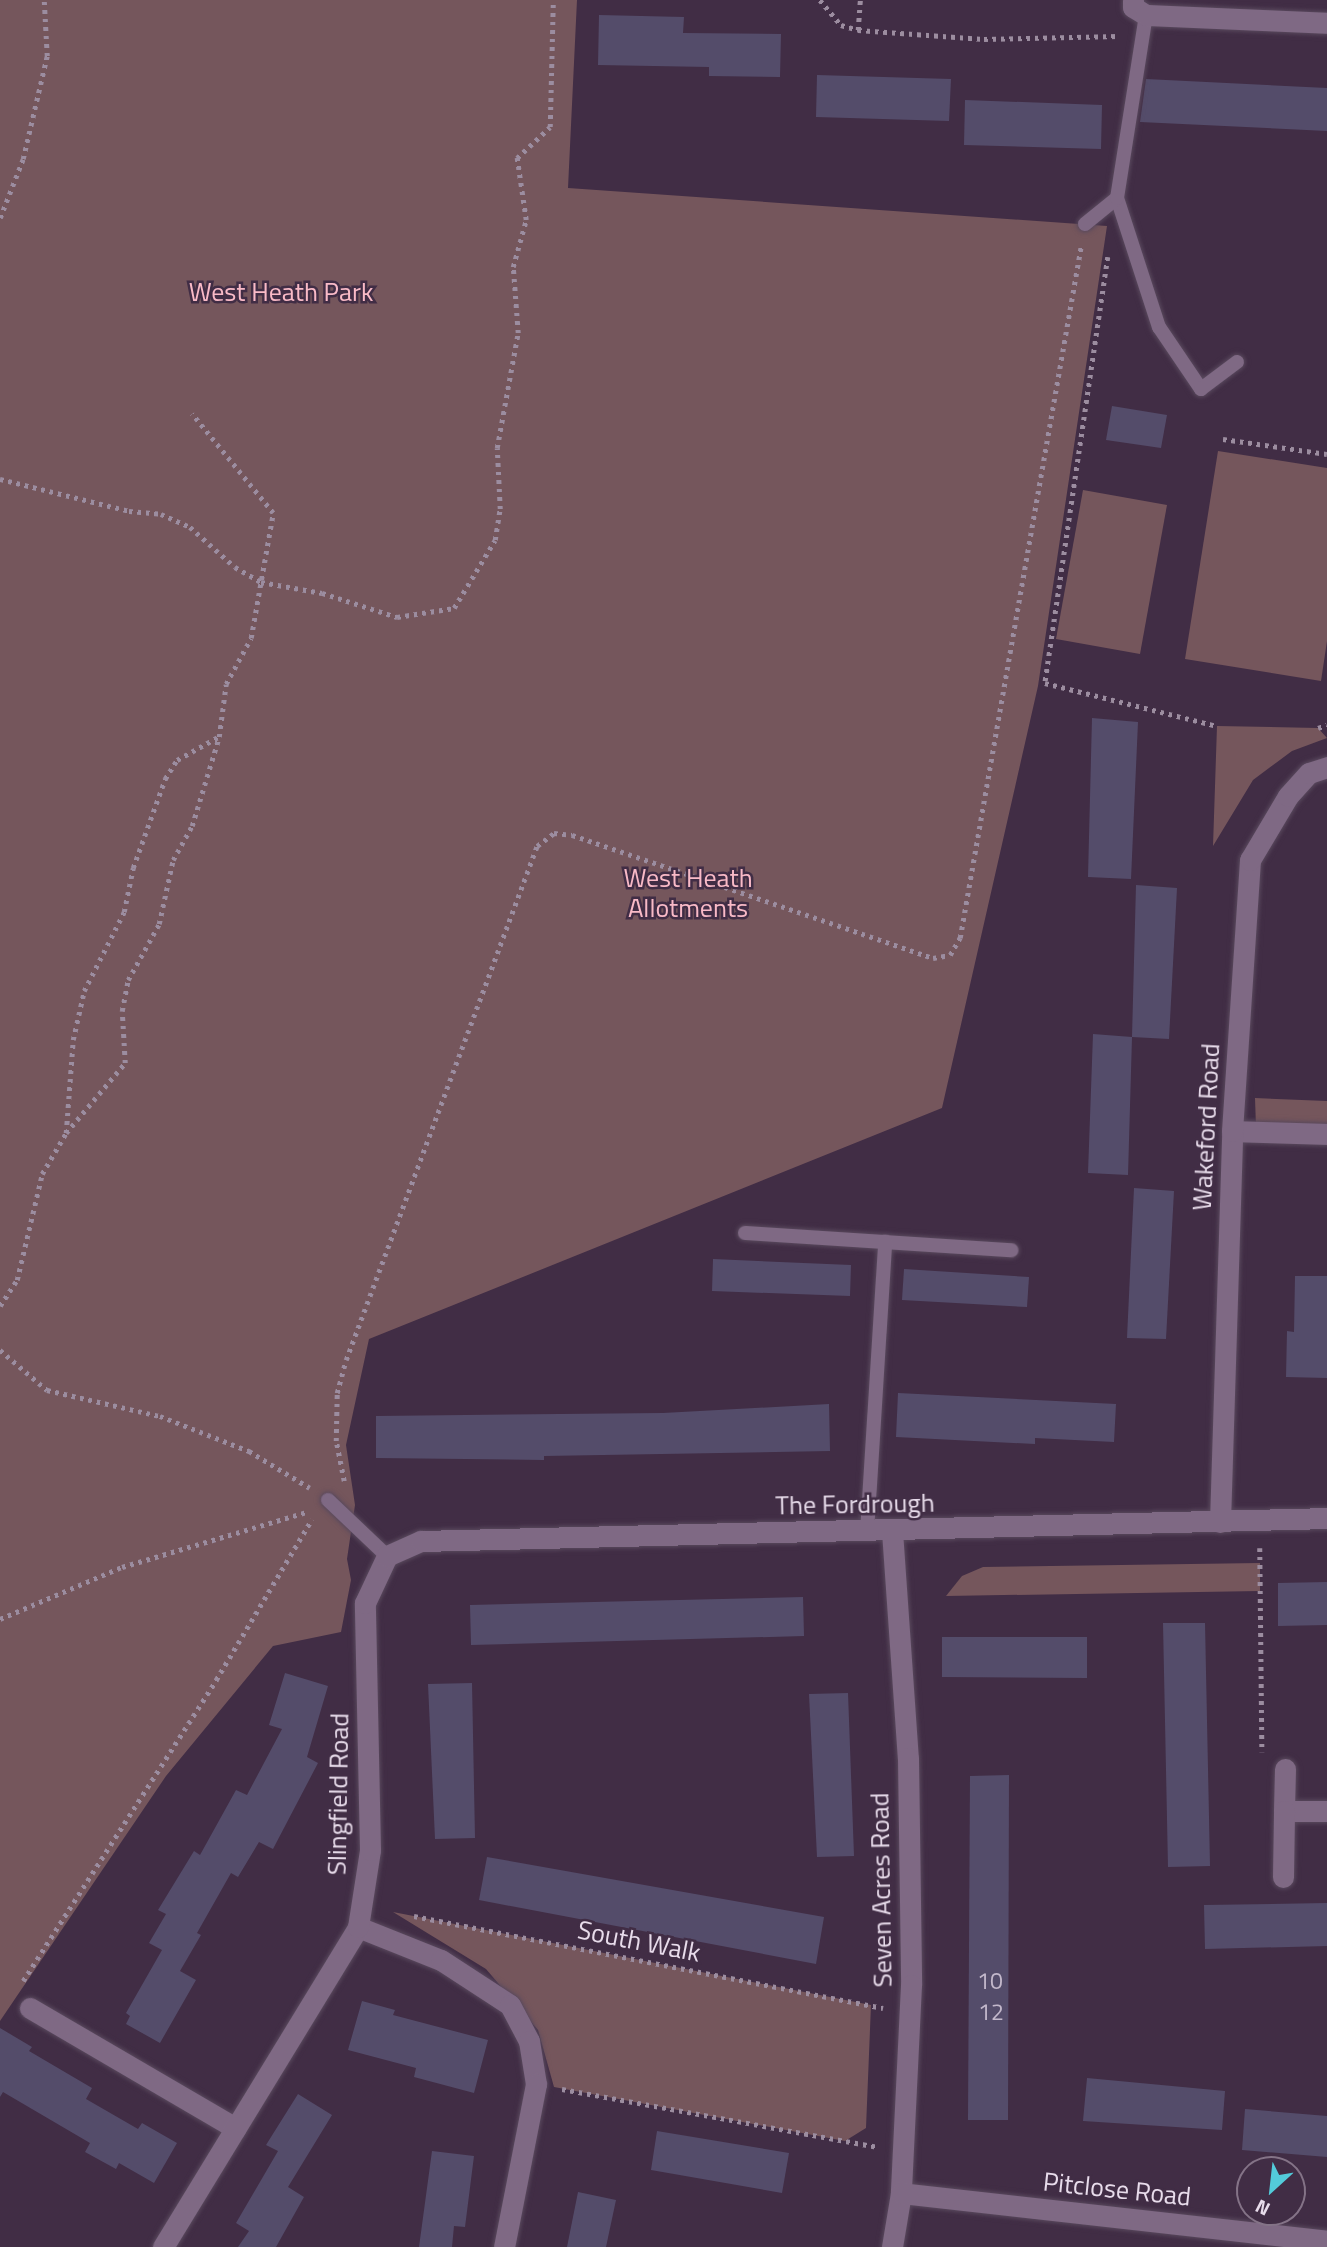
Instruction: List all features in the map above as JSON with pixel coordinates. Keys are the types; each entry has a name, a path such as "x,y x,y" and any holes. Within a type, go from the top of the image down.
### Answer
{"street":[{"path":"1139,8 1327,23"},
{"name":"Wakeford Road","path":"1220,1522 1232,1131 1250,860 1288,796 1309,773 1327,766"},
{"path":"1232,1131 1327,1134"},
{"name":"The Fordrough","path":"387,1556 421,1541 867,1532 1327,1518"},
{"name":"Seven Acres Road","path":"892,1531 908,1758 910,2013 901,2193 892,2247"},
{"name":"Slingfield Road","path":"163,2247 358,1927 370,1850 365,1602 387,1556"},
{"path":"1283,1877 1285,1769"},
{"path":"1284,1811 1327,1811"},
{"path":"358,1927 441,1960 510,2005 529,2041 536,2084 504,2247"},
{"path":"30,2008 235,2128"},
{"name":"Pitclose Road","path":"901,2193 1327,2241"}],"lane":[{"path":"1139,8 1117,198 1159,327 1201,389 1237,362"},
{"path":"1085,224 1117,198"},
{"path":"745,1233 1011,1250"},
{"path":"867,1532 885,1242"},
{"path":"328,1500 387,1556"}],"path":[{"path":"0,218 23,159 47,56 44,0"},
{"path":"0,479 129,511 161,514 190,527 235,568 261,582 322,593 397,617 426,616 454,608 482,567 495,540 500,509 497,447 518,333 513,267 526,220 517,158 550,127 553,0"},
{"path":"820,0 841,26 858,30 984,39 1125,36 1139,8"},
{"path":"858,30 860,0"},
{"path":"353,1521 336,1441 337,1393 537,846 554,833 572,835 933,958 950,955 960,938 1085,224"},
{"path":"1110,249 1045,683 1217,726"},
{"path":"0,1306 18,1280 42,1174 66,1133 124,1063 122,1011 128,980 159,924 173,860 192,826 219,737 226,684 251,638 273,513 192,414"},
{"path":"1223,439 1327,454"},
{"path":"1318,728 1327,725"},
{"path":"66,1133 73,1040 84,991 124,912 133,868 166,779 177,760 219,737"},
{"path":"0,1350 47,1390 160,1416 249,1451 328,1500"},
{"path":"0,1619 122,1567 318,1509 209,1692 18,1989"},
{"path":"1259,1519 1262,1765 1285,1769"},
{"name":"South Walk","path":"407,1915 910,2013"},
{"path":"536,2084 902,2151"}],"green space":[{"path":"0,0 577,0 568,188 1107,226 1038,686 942,1108 369,1339 346,1445 355,1505 347,1559 351,1580 341,1632 273,1646 166,1776 0,2021"},
{"path":"1218,451 1327,468 1327,641 1321,681 1185,659"},
{"path":"1083,490 1167,505 1140,654 1056,639"},
{"path":"1217,726 1318,728 1327,738 1292,751 1253,780 1213,846"},
{"path":"1255,1098 1327,1101 1327,1129 1256,1127"},
{"path":"1260,1563 1260,1591 946,1596 962,1576 983,1567"},
{"path":"393,1912 871,2005 866,2128 845,2141 554,2087 538,2030 486,1969"}],"building":[{"path":"599,15 684,17 683,33 781,34 780,77 709,76 709,67 598,65"},
{"path":"817,75 951,79 949,121 816,117"},
{"path":"1146,79 1327,88 1327,131 1140,122"},
{"path":"965,100 1102,105 1101,149 964,145"},
{"path":"1112,406 1167,415 1161,448 1106,440"},
{"path":"1092,718 1138,722 1131,879 1088,877"},
{"path":"1136,885 1177,888 1169,1039 1132,1037"},
{"path":"1093,1034 1132,1037 1128,1175 1088,1173"},
{"path":"1134,1188 1174,1191 1166,1339 1127,1338"},
{"path":"713,1259 851,1265 850,1296 712,1291"},
{"path":"904,1269 1029,1277 1027,1307 902,1300"},
{"path":"1295,1276 1327,1276 1327,1378 1286,1377 1287,1331 1294,1332"},
{"path":"898,1393 1116,1404 1114,1442 1035,1438 1035,1444 896,1437"},
{"path":"829,1404 830,1451 544,1456 544,1460 376,1458 376,1416 663,1413"},
{"path":"1327,1582 1327,1625 1278,1626 1278,1583"},
{"path":"803,1597 804,1636 471,1645 470,1605"},
{"path":"1163,1623 1205,1623 1210,1866 1168,1867"},
{"path":"942,1637 1087,1637 1087,1678 942,1677"},
{"path":"285,1673 328,1686 307,1757 318,1763 273,1849 259,1842 238,1877 231,1873 197,1933 201,1935 180,1971 196,1980 160,2043 126,2024 130,2016 126,2013 162,1950 149,1943 166,1914 158,1910 194,1851 200,1855 236,1790 247,1795 282,1729 269,1725"},
{"path":"472,1683 475,1838 435,1839 428,1684"},
{"path":"848,1693 854,1856 817,1857 809,1694"},
{"path":"1009,1775 1008,2120 968,2120 970,1776"},
{"path":"487,1857 824,1917 816,1964 479,1900"},
{"path":"1327,1903 1327,1946 1205,1949 1204,1905"},
{"path":"362,2001 395,2010 393,2015 488,2040 474,2093 414,2077 416,2068 348,2050"},
{"path":"0,2028 32,2047 29,2051 92,2088 86,2099 138,2129 142,2123 177,2143 154,2183 119,2163 116,2169 85,2152 90,2143 3,2092 0,2097"},
{"path":"1087,2078 1225,2091 1222,2130 1083,2121"},
{"path":"298,2094 332,2115 288,2187 304,2197 276,2247 238,2247 249,2231 236,2223 278,2151 266,2145"},
{"path":"1245,2109 1327,2116 1327,2157 1242,2150"},
{"path":"657,2131 789,2153 782,2193 651,2170"},
{"path":"432,2151 474,2156 465,2227 454,2226 452,2247 419,2247"},
{"path":"578,2192 616,2200 606,2247 567,2247"}],"park label":[{"name":"West Heath Park","path":"281,292"},
{"name":"West Heath Allotments","path":"688,893"}]}
